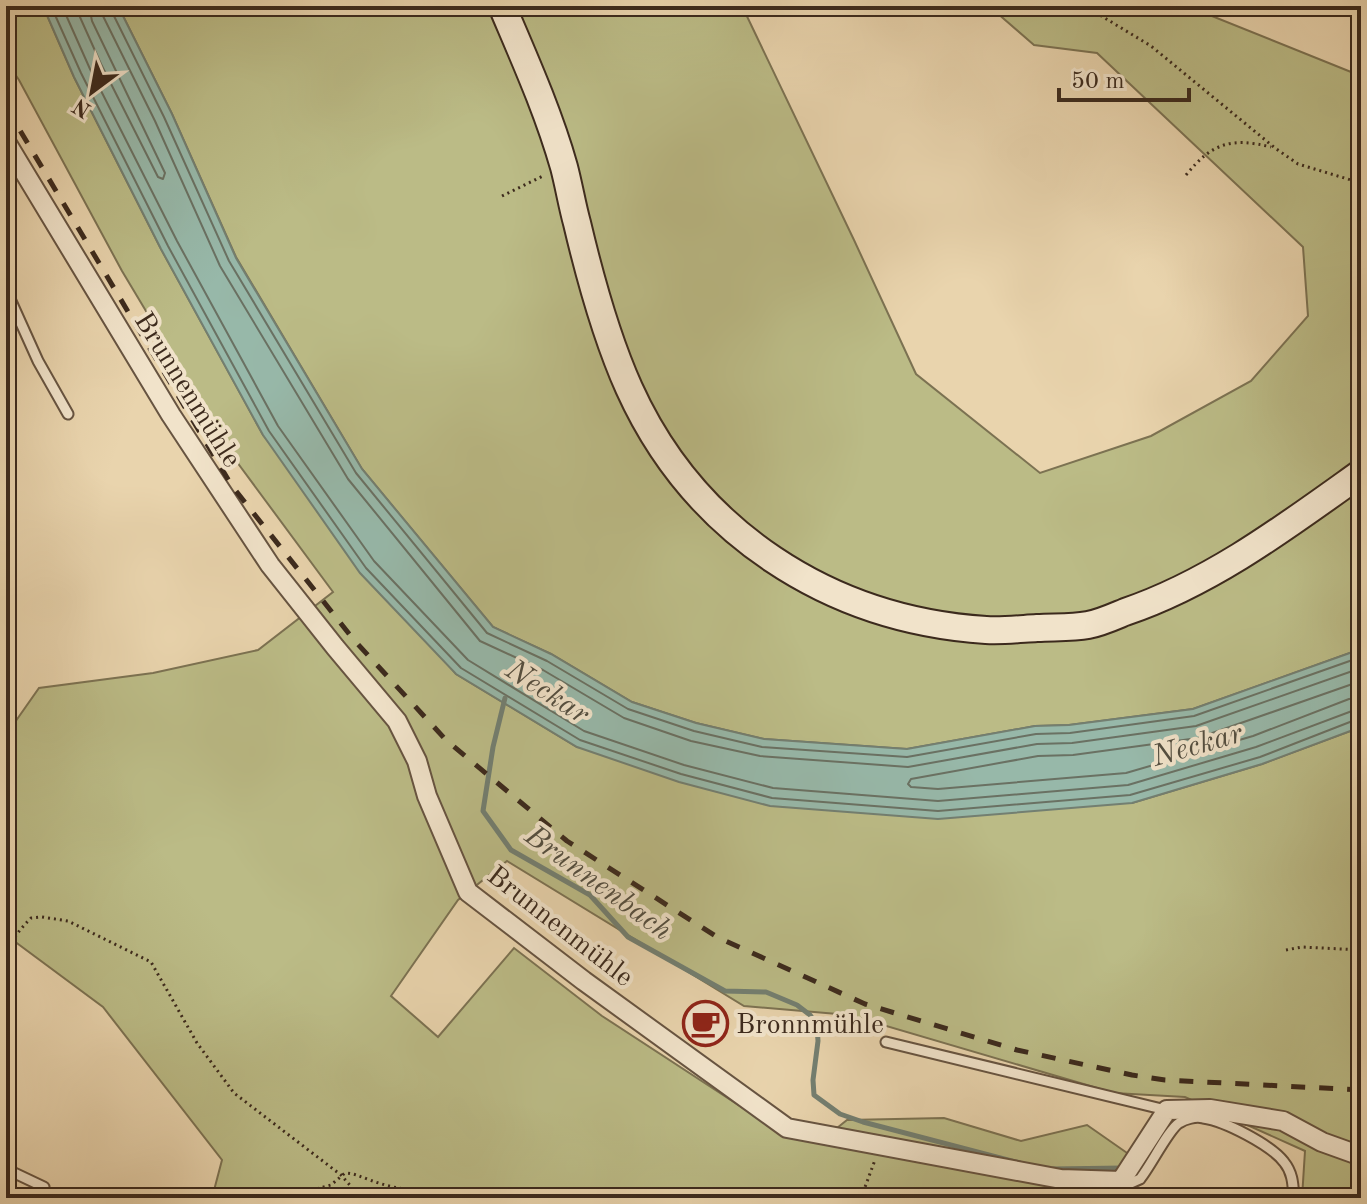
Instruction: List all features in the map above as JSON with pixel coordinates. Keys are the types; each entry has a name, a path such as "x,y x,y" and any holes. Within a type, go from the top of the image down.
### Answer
{"main road":[{"path":"502,6 543,100 610,339 628,387 648,426 695,491 757,548 792,571 833,593 904,619 990,631 1089,625 1152,603 1249,551 1361,473"}],"street":[{"name":"Brunnenmühle","path":"6,142 171,415 270,565 397,721 417,761 427,796 468,892 584,981 787,1128 1061,1179 1121,1181"},
{"path":"1121,1181 1167,1110 1210,1109 1283,1121 1322,1142 1361,1156"}],"lane":[{"path":"6,290 38,361 68,414"},
{"path":"886,1042 1167,1110"},
{"path":"1121,1181 1131,1183 1140,1179 1176,1125 1201,1117 1248,1136 1283,1160 1291,1175 1294,1198"},
{"path":"6,1169 44,1187"}],"path":[{"path":"1085,6 1151,46 1298,164 1361,183"},
{"path":"1186,175 1198,160 1227,142 1252,142 1275,148"},
{"path":"502,196 538,177 564,169"},
{"path":"6,1049 13,994 7,960 11,941 31,918 68,921 151,962 197,1043 234,1093 341,1175 354,1190 369,1198"},
{"path":"1286,950 1302,947 1361,950"},
{"path":"861,1198 880,1146"},
{"path":"253,1198 269,1192 292,1195 333,1184 345,1173 410,1190 497,1194 502,1198"}],"green space":[{"path":"6,6 43,6 74,77 161,249 263,435 456,674 577,747 1132,803 1262,764 1361,727 1361,1198 1302,1198 1305,1151 1185,1097 1114,1093 849,1015 744,1006 507,861 458,900 391,996 438,1037 514,948 602,1016 763,1121 837,1128 847,1120 944,1118 1021,1141 1087,1125 1130,1155 1110,1198 212,1198 222,1160 103,1007 6,935 6,735 39,688 153,673 258,650 333,592 234,458 122,271 6,61"},
{"path":"118,6 744,6 916,374 1040,473 1151,436 1251,381 1308,316 1303,247 1097,53 1034,45 989,6 1187,6 1361,76 1361,649 1193,709 1069,725 1035,726 907,749 764,739 696,723 632,702 551,654 493,627 362,469 236,257 172,114"}],"water":[{"name":"Neckar","path":"43,6 118,6 172,114 236,258 362,469 493,627 551,654 632,702 696,723 764,739 907,749 1035,726 1069,725 1193,709 1361,649 1361,727 1262,764 1132,803 938,819 770,806 679,782 577,747 456,674 360,573 263,435 161,249 74,77"}],"waterway":[{"name":"Brunnenbach","path":"505,698 493,747 483,811 511,850 590,895 628,937 725,991 766,992 797,1005 810,1015 817,1025 818,1041 814,1095 840,1114 1020,1163"},
{"name":"Brunnenbach","path":"1053,1169 1123,1168"}],"railway":[{"path":"6,107 232,486 354,640 446,740 567,841 717,937 865,1004 1017,1050 1132,1075 1165,1080 1361,1090"}],"place":[{"name":"Bronnmühle","path":"705,1023"}]}
